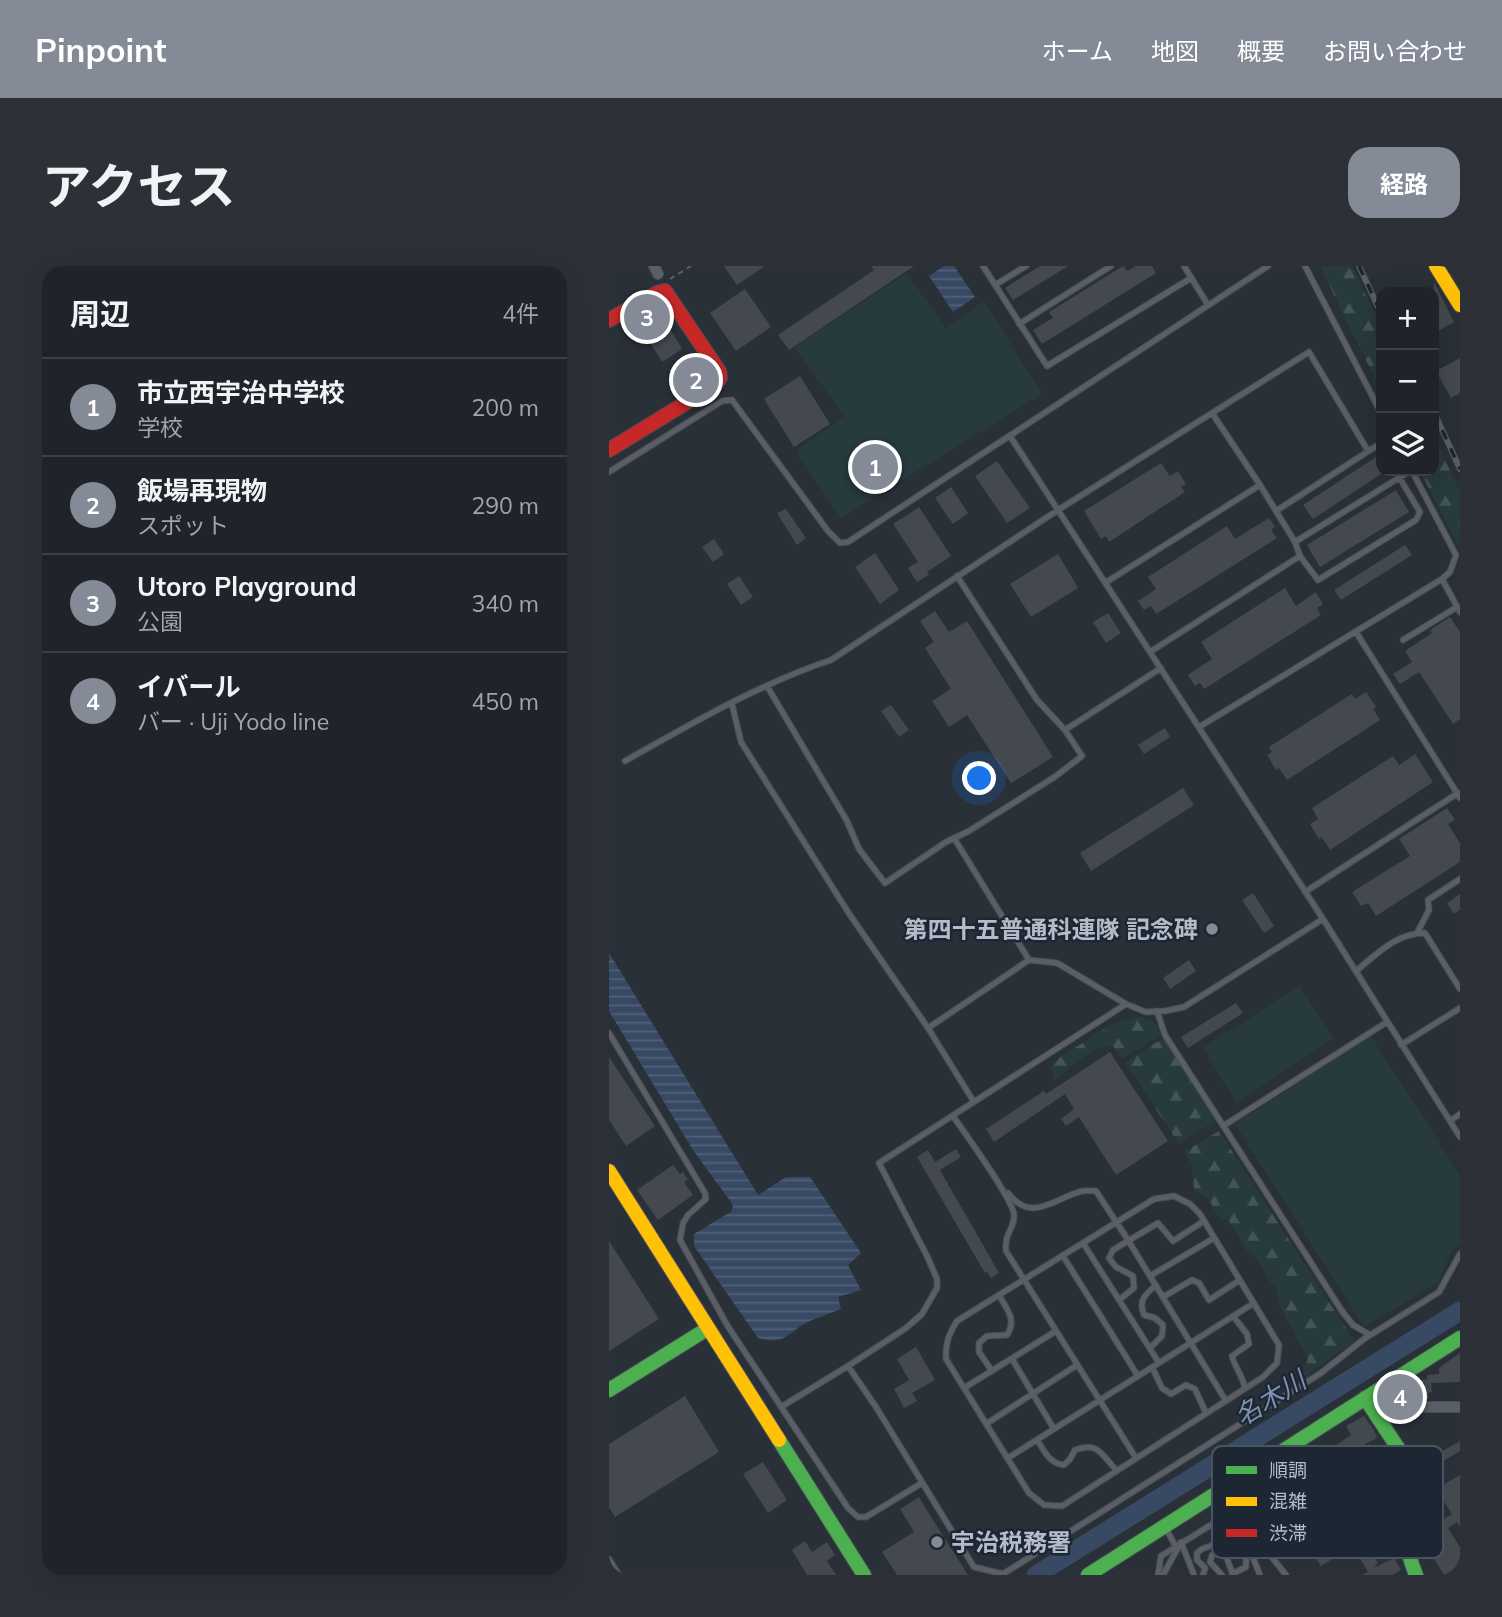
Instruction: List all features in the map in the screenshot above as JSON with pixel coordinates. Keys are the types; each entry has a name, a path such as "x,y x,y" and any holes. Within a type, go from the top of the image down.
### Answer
{"street":[{"path":"1436,266 1460,305"},
{"path":"609,320 665,291 719,371 720,378 715,384 609,450"},
{"path":"609,1171 864,1575"},
{"path":"609,1390 707,1329"},
{"path":"1295,1446 1368,1403 1460,1338"},
{"path":"1368,1403 1460,1407"},
{"path":"1368,1403 1397,1446"},
{"path":"1088,1575 1212,1495"},
{"path":"1410,1558 1416,1575"}],"lane":[{"path":"983,266 1047,366 1191,278"},
{"path":"995,285 1026,266"},
{"path":"1020,324 1111,266"},
{"path":"1184,266 1208,305"},
{"path":"609,472 722,401 732,400 828,531 840,543 848,542 1268,266"},
{"path":"1305,266 1376,403"},
{"path":"625,761 767,686 831,660 1058,510 1309,352 1368,451"},
{"path":"1212,413 1276,510 1300,556 1318,580 1416,520 1420,512 1399,477 1295,542"},
{"path":"1010,436 1323,919 1460,1137"},
{"path":"1276,510 1376,446"},
{"path":"1199,727 1450,572 1458,556 1414,476"},
{"path":"1105,583 1260,485"},
{"path":"1150,652 1300,556"},
{"path":"767,686 847,821 859,849 885,883 1055,776 1082,756 1065,730 1037,700 957,576"},
{"path":"1403,640 1458,610 1442,579"},
{"path":"1305,892 1459,795 1356,632"},
{"path":"1065,730 1161,668"},
{"path":"732,704 741,742 848,912 928,1028 974,1102"},
{"path":"954,838 1029,960"},
{"path":"1417,933 1429,910 1427,900 1460,879"},
{"path":"928,1028 1029,960 1057,963 1126,1004 1146,1012 1184,1007 1323,919"},
{"path":"1356,971 1388,944 1409,933 1425,933 1460,989"},
{"path":"781,1406 848,1366 922,1314 937,1288 937,1279 927,1256 879,1163 1126,1004"},
{"path":"1401,1045 1460,1008"},
{"path":"1157,1012 1165,1034 1342,1311 1353,1325 1370,1335"},
{"path":"1223,1126 1387,1022"},
{"path":"609,1033 705,1193 706,1199 683,1223 680,1240 727,1325 848,1508 858,1517 866,1517 922,1483"},
{"path":"1450,1121 1460,1114"},
{"path":"953,1116 1018,1204 1031,1209 1053,1205 1081,1191 1096,1192 1192,1342 1226,1401"},
{"path":"979,1153 1014,1211 1014,1222 1005,1238 1006,1251 1136,1458"},
{"path":"1174,1196 1189,1204 1204,1221 1279,1345 1277,1363 1262,1377 1226,1401 1062,1506 1044,1505 1029,1493 986,1424 946,1359 945,1346 957,1321 1117,1222 1154,1199 1174,1196"},
{"path":"1119,1300 1134,1288 1133,1276 1116,1267 1109,1258 1113,1250 1158,1223 1173,1241 1204,1221"},
{"path":"1150,1276 1214,1238"},
{"path":"1083,1243 1159,1363"},
{"path":"848,1366 974,1567 1003,1574 1321,1373 1370,1335 1439,1292 1460,1254"},
{"path":"1063,1256 1138,1376"},
{"path":"1163,1297 1192,1280 1199,1283 1209,1300 1240,1280"},
{"path":"1150,1348 1161,1336 1163,1325 1155,1318 1144,1315 1141,1307 1143,1296 1156,1285"},
{"path":"992,1371 979,1352 979,1343 986,1336 1007,1335 1011,1328 1012,1318 999,1296"},
{"path":"1008,1458 1254,1303"},
{"path":"1233,1316 1248,1334 1249,1344 1232,1356 1234,1365 1241,1371 1245,1388"},
{"path":"964,1388 1056,1331"},
{"path":"1012,1359 1054,1429"},
{"path":"986,1424 1077,1365"},
{"path":"1152,1367 1162,1388 1171,1394 1186,1385 1195,1389 1206,1413"},
{"path":"1037,1440 1048,1458 1055,1463 1064,1465 1075,1450 1087,1445 1097,1448 1117,1471"},
{"path":"1161,1575 1161,1556 1212,1524"},
{"path":"1164,1526 1178,1544 1194,1575"},
{"path":"1161,1575 1178,1544"},
{"path":"1203,1575 1205,1568 1197,1560 1197,1553 1212,1548"},
{"path":"1212,1555 1210,1562 1222,1575"},
{"path":"1226,1558 1232,1575 1246,1567 1246,1558"},
{"path":"1253,1558 1260,1575"},
{"path":"1273,1558 1286,1575"},
{"path":"609,1559 619,1575"}],"path":[{"path":"671,279 691,266"}],"green space":[{"path":"1320,266 1352,266 1376,316 1376,381"},
{"path":"907,273 945,328 984,301 1042,394 841,518 796,451 844,416 795,347"},
{"path":"653,304 661,319 641,330 632,315"},
{"path":"1439,448 1460,492 1460,549 1423,476 1439,476"},
{"path":"1299,986 1333,1039 1237,1103 1203,1048"},
{"path":"1139,1017 1155,1023 1160,1033 1158,1037 1122,1059 1113,1046 1103,1046 1072,1065 1055,1081 1051,1070 1053,1062 1112,1024"},
{"path":"1371,1036 1460,1175 1460,1245 1452,1251 1437,1283 1364,1327 1235,1124"},
{"path":"1164,1038 1216,1120 1179,1144 1125,1062"},
{"path":"1219,1131 1354,1341 1303,1378 1300,1373 1308,1360 1279,1304 1277,1286 1270,1282 1255,1255 1246,1250 1228,1220 1219,1219 1209,1199 1194,1191 1192,1165 1185,1151"}],"water":[{"path":"944,266 954,266 975,297 953,312 929,276"},
{"path":"609,953 758,1195 786,1177 810,1177 861,1253 848,1265 861,1290 838,1297 841,1309 808,1322 778,1340 758,1338 694,1246 694,1234 732,1211 733,1205 693,1150 609,1011"}],"building":[{"path":"724,266 765,266 737,285"},
{"path":"871,266 914,266 789,350 778,335 874,270"},
{"path":"1040,266 1068,266 1013,300 1005,288"},
{"path":"1123,266 1127,271 1136,266 1152,266 1156,273 1042,344 1033,330 1053,318 1049,312"},
{"path":"745,289 771,327 736,351 710,313"},
{"path":"1439,292 1454,322 1439,330"},
{"path":"666,322 682,349 662,362 645,334"},
{"path":"1460,358 1460,393 1451,398 1439,376 1439,369"},
{"path":"800,376 830,424 794,447 764,399"},
{"path":"1376,457 1378,476 1313,519 1303,505"},
{"path":"997,461 1030,508 1007,523 975,476"},
{"path":"1161,463 1170,476 1178,471 1186,484 1181,487 1185,492 1109,542 1106,536 1101,539 1084,511"},
{"path":"951,487 968,513 953,524 935,498"},
{"path":"1396,490 1409,512 1320,567 1307,545"},
{"path":"919,507 951,556 917,582 908,568 918,562 893,524"},
{"path":"786,509 806,538 797,545 777,513"},
{"path":"1269,518 1275,527 1271,530 1277,538 1156,614 1151,606 1144,610 1138,601 1156,589 1148,577 1227,526 1235,539"},
{"path":"714,539 724,554 713,562 702,547"},
{"path":"1405,545 1412,555 1341,600 1334,590"},
{"path":"875,553 899,590 880,604 855,567"},
{"path":"1058,554 1078,588 1031,617 1010,584"},
{"path":"739,576 753,597 741,605 727,584"},
{"path":"1285,588 1296,606 1316,592 1323,604 1317,608 1321,615 1204,689 1200,683 1195,686 1188,675 1212,659 1201,642"},
{"path":"935,611 949,632 967,621 1053,757 1011,783 967,715 949,727 932,701 951,689 925,648 934,642 920,621"},
{"path":"1108,613 1121,633 1106,643 1093,622"},
{"path":"1450,617 1460,632 1460,719 1453,724 1419,672 1400,684 1393,674 1412,662 1405,651"},
{"path":"1366,692 1376,707 1373,709 1380,720 1287,780 1279,768 1276,770 1267,755 1272,752 1269,747 1352,694 1355,699"},
{"path":"891,705 909,730 899,737 881,711"},
{"path":"1165,728 1170,737 1144,754 1138,745"},
{"path":"1415,754 1433,782 1330,850 1322,837 1319,839 1310,824 1318,819 1312,808 1393,756 1399,765"},
{"path":"1183,788 1194,805 1091,871 1080,853"},
{"path":"1447,808 1455,820 1448,824 1460,843 1460,862 1376,916 1368,903 1361,906 1352,892 1410,856 1399,839"},
{"path":"1253,893 1274,926 1264,933 1242,900"},
{"path":"1460,894 1460,910 1454,914 1447,903"},
{"path":"1189,960 1196,971 1170,989 1163,978"},
{"path":"1236,1003 1243,1013 1188,1048 1181,1037"},
{"path":"1110,1052 1168,1141 1116,1175 1079,1117 1066,1126 1061,1119 1074,1109 1065,1094 994,1142 986,1129"},
{"path":"609,1057 655,1126 626,1146 609,1120"},
{"path":"956,1149 961,1157 940,1170 999,1273 991,1278 985,1273 917,1157 928,1150 935,1162"},
{"path":"673,1165 680,1174 683,1172 688,1180 684,1182 693,1195 658,1220 637,1190"},
{"path":"609,1241 659,1319 609,1351"},
{"path":"916,1347 935,1380 912,1393 917,1401 904,1408 894,1389 909,1380 897,1359"},
{"path":"1460,1353 1460,1382 1431,1383 1432,1392 1428,1393 1429,1399 1389,1399 1415,1381 1427,1379 1427,1375 1439,1374 1439,1368"},
{"path":"685,1396 719,1452 615,1517 609,1508 609,1444"},
{"path":"1364,1416 1377,1438 1362,1446 1335,1446 1351,1435 1346,1426"},
{"path":"1460,1441 1460,1451 1443,1461 1443,1451"},
{"path":"763,1462 787,1500 768,1513 743,1474"},
{"path":"1460,1475 1460,1527 1457,1522 1448,1528 1460,1547 1460,1575 1444,1575 1433,1558 1443,1558 1443,1520 1452,1514 1443,1500 1443,1485"},
{"name":"宇治税務署","path":"919,1497 968,1575 897,1575 882,1552 914,1532 900,1509"},
{"path":"805,1541 812,1552 827,1542 835,1555 827,1561 836,1575 807,1575 792,1550"},
{"path":"1316,1558 1334,1558 1321,1566"},
{"path":"1360,1558 1375,1558 1378,1563 1374,1568 1394,1558 1401,1570 1393,1575 1361,1575 1368,1572"}],"waterway":[{"name":"名木川","path":"1243,1446 1460,1311"},
{"name":"名木川","path":"1036,1575 1212,1465"}],"railway":[{"path":"1359,266 1376,302"},
{"path":"1434,413 1460,469"}],"traffic: fast":[{"path":"609,1390 707,1329"},
{"path":"1290,1446 1460,1338"},
{"path":"1365,1398 1397,1446"},
{"path":"779,1440 864,1575"},
{"path":"1088,1575 1212,1496"},
{"path":"1410,1558 1416,1575"}],"traffic: slow":[{"path":"1436,266 1460,305"},
{"path":"609,1171 779,1440"}],"traffic: jam":[{"path":"609,320 665,291 719,371 720,378 715,385 609,450"}],"place":[{"name":"Utoro Playground","path":"647,317"},
{"name":"飯場再現物","path":"696,380"},
{"name":"市立西宇治中学校","path":"875,467"},
{"name":"第四十五普通科連隊 記念碑","path":"1212,929"},
{"name":"イバール","path":"1400,1397"},
{"name":"宇治税務署","path":"937,1542"}]}
